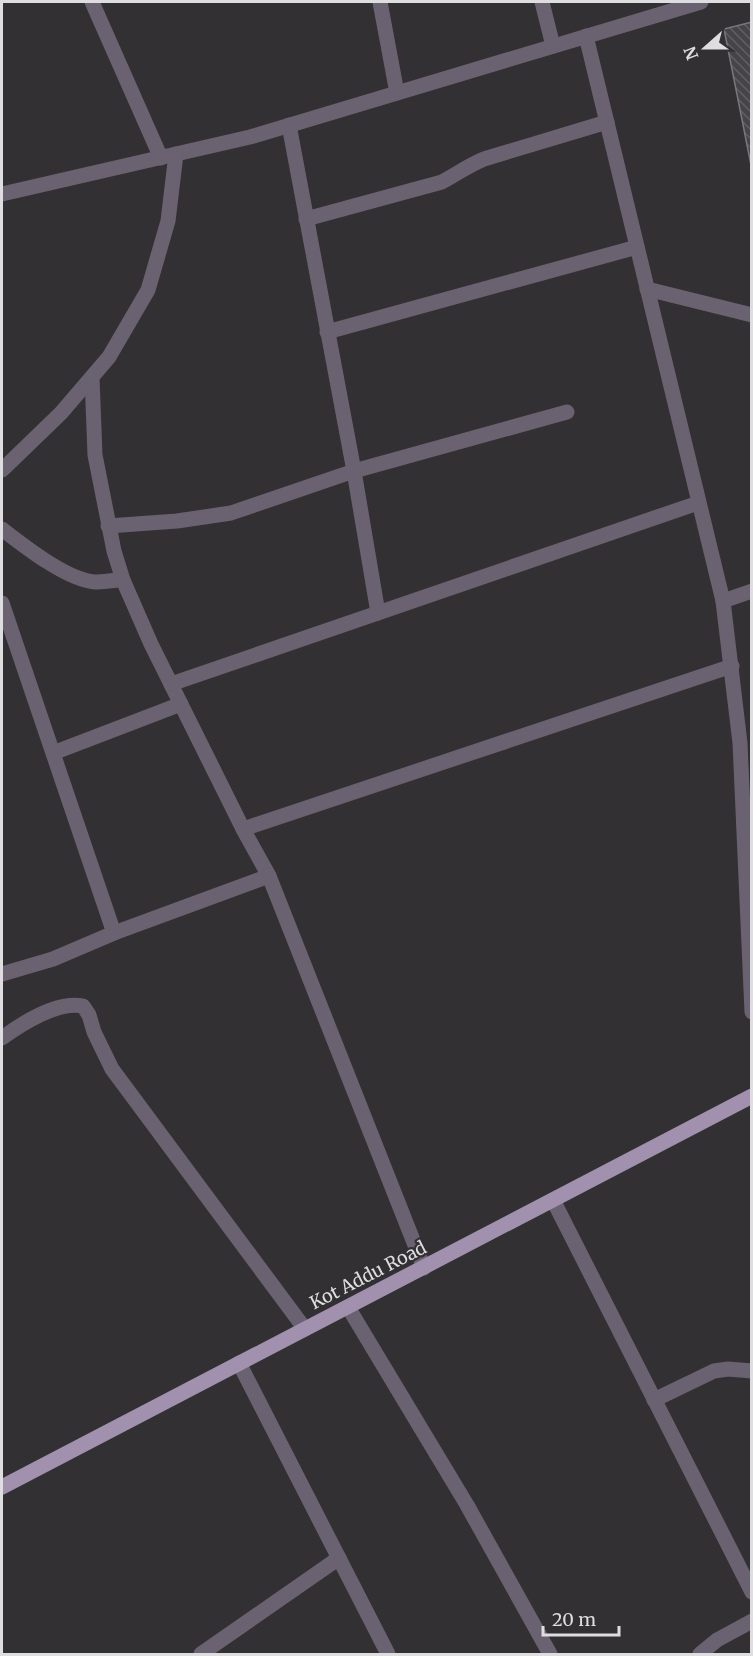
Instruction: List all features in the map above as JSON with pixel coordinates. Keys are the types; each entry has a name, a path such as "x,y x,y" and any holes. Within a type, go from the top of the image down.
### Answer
{"main road":[{"name":"Kot Addu Road","path":"2,1487 752,1096"}],"street":[{"path":"2,470 61,412 109,357 148,290 168,221 168,156 93,2"},
{"path":"380,2 397,93"},
{"path":"542,2 553,46"},
{"path":"2,194 250,137 586,36 666,7 701,2"},
{"path":"586,36 723,601 740,742 747,775 752,1012"},
{"path":"306,219 442,182 471,164 484,159 607,122"},
{"path":"289,125 354,471 378,613"},
{"path":"327,332 638,247"},
{"path":"647,289 752,315"},
{"path":"92,377 95,455 114,552 123,580 151,644 268,876 424,1268"},
{"path":"108,525 177,521 231,513 354,471 567,411"},
{"path":"171,684 698,503"},
{"path":"2,529 28,550 68,574 93,582 123,580"},
{"path":"723,601 752,591"},
{"path":"2,603 114,933"},
{"path":"243,829 732,666"},
{"path":"53,753 181,704"},
{"path":"2,974 53,959 114,933 268,876"},
{"path":"2,1038 30,1019 75,1004 83,1006 112,1069 305,1329"},
{"path":"553,1200 752,1592"},
{"path":"348,1307 467,1504 550,1654"},
{"path":"239,1363 388,1654"},
{"path":"654,1400 714,1371 728,1369 752,1371"},
{"path":"201,1654 339,1558"},
{"path":"700,1654 717,1640 752,1621"}],"building":[{"path":"752,22 752,170 724,29"}]}
